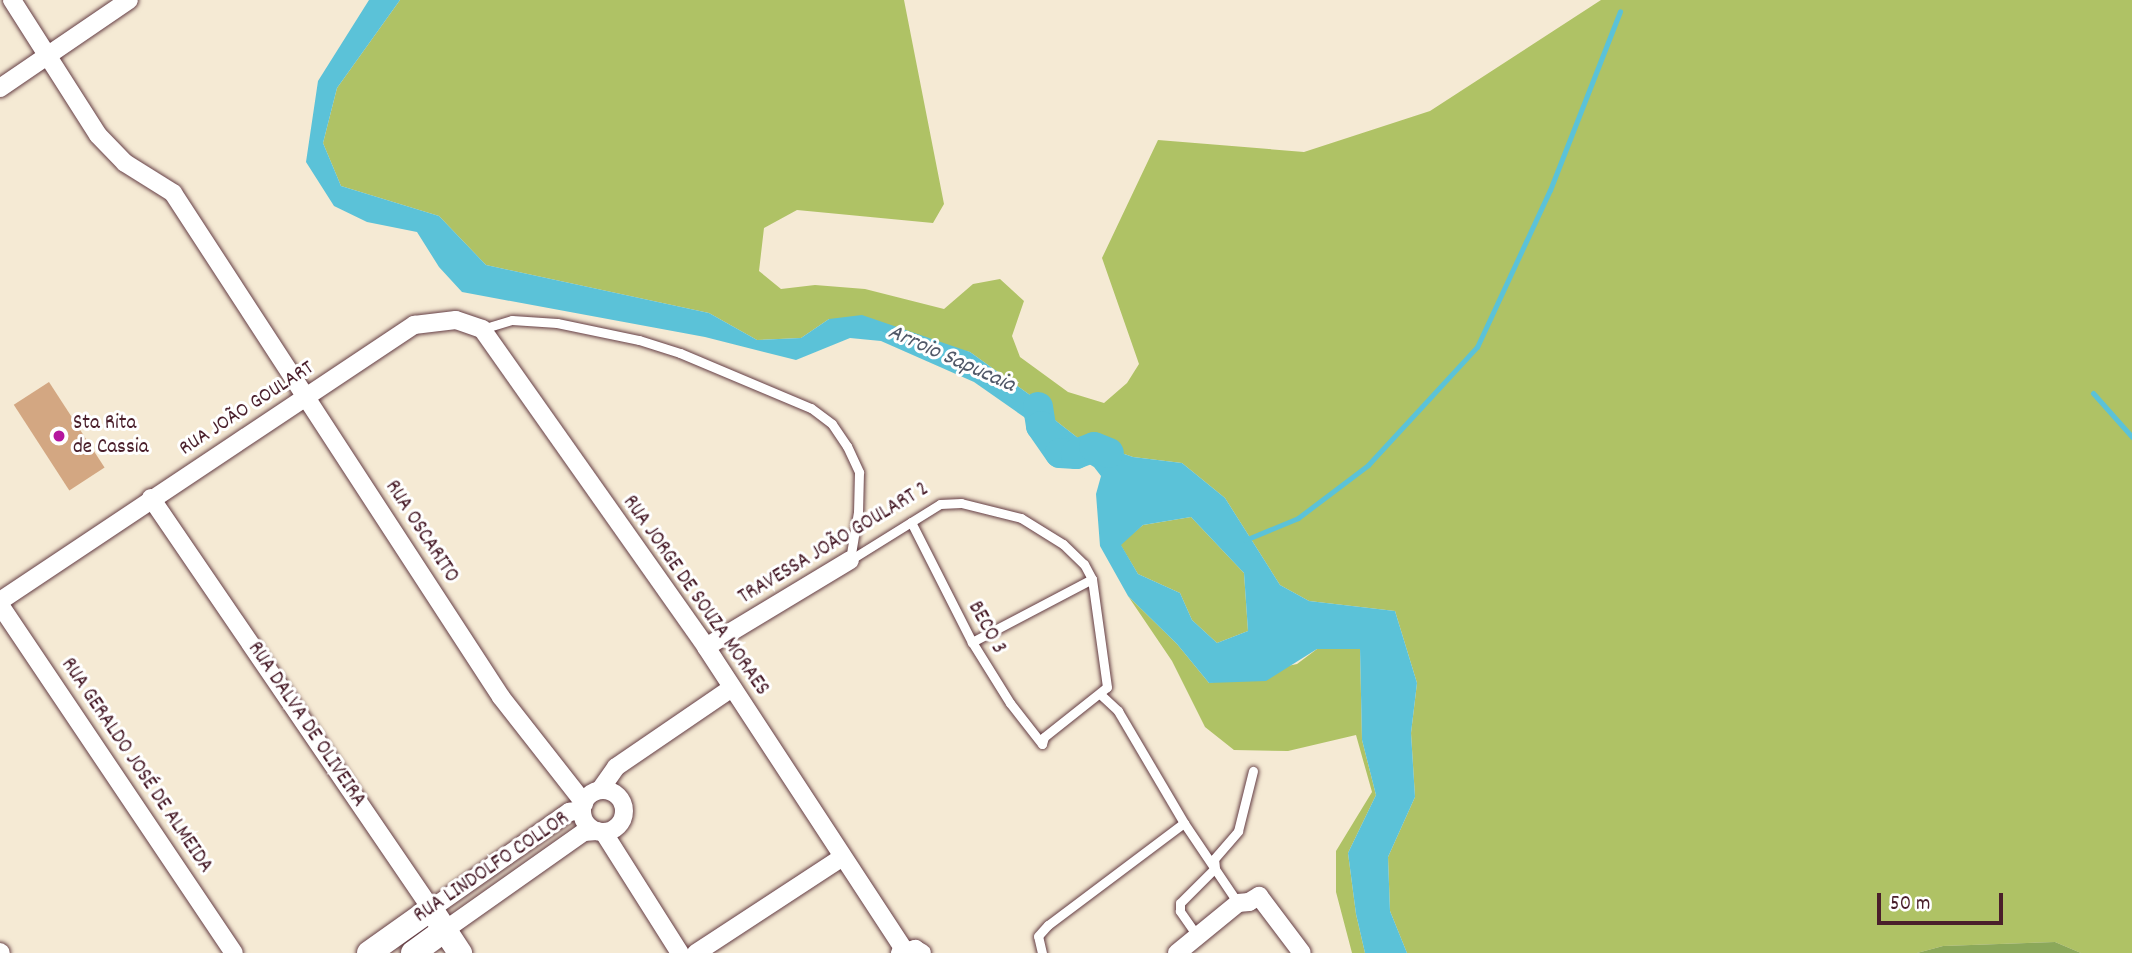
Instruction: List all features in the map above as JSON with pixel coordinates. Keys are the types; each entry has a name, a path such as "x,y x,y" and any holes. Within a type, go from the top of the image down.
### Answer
{"street":[{"name":"RUA OSCARITO","path":"12,0 50,54 98,135 124,163 173,193 501,697 583,806"},
{"path":"0,88 129,0"},
{"name":"RUA JOÃO GOULART","path":"0,603 151,498 307,398 414,325 456,320 482,329"},
{"name":"RUA JORGE DE SOUZA MORAES","path":"482,329 706,647 798,786 902,952"},
{"name":"RUA DALVA DE OLIVEIRA","path":"151,498 460,953"},
{"name":"TRAVESSA JOÃO GOULART 2","path":"706,647 850,560"},
{"name":"RUA GERALDO JOSÉ DE ALMEIDA","path":"0,603 234,953"},
{"path":"680,953 600,832 586,823 583,806 600,790 616,767 732,688"},
{"path":"600,790 613,792 625,809 621,822 600,832"},
{"name":"RUA LINDOLFO COLLOR","path":"369,953 569,812 583,806"},
{"name":"RUA LINDOLFO COLLOR","path":"412,953 584,832 600,832"},
{"path":"696,953 841,858"},
{"path":"1177,953 1238,903 1249,902 1259,896 1302,953"},
{"path":"902,952 915,949 922,953"}],"lane":[{"path":"482,329 512,320 546,322 639,340 680,353 811,408 832,425 847,446 859,472 858,512 850,560"},
{"name":"TRAVESSA JOÃO GOULART 2","path":"850,560 940,504 961,503 1021,518 1063,544 1084,564 1092,579"},
{"name":"BECO 3","path":"911,522 972,642 1010,703 1042,744 1044,737 1100,694"},
{"path":"972,642 1092,579 1107,687 1100,694 1118,712 1184,823 1238,903"},
{"path":"1215,868 1214,859 1238,831 1253,771"},
{"path":"1042,953 1038,936 1048,925 1184,823"},
{"path":"1199,937 1180,911 1180,903 1215,868"}],"green space":[{"path":"400,0 904,0 944,204 933,223 797,210 764,228 759,271 781,289 815,285 865,289 944,309 973,284 1000,279 1024,301 1012,336 1020,357 1068,392 1104,403 1127,383 1139,364 1102,258 1158,140 1304,152 1430,111 1601,0 2132,0 2132,953 2081,953 2055,942 1943,946 1917,953 1407,953 1390,911 1388,857 1415,797 1411,733 1417,683 1395,611 1309,601 1280,585 1225,498 1182,463 1133,457 1078,438 1051,417 1037,400 970,352 829,319 801,338 757,340 709,313 486,265 439,216 341,186 323,143 337,88"},
{"path":"1191,517 1244,573 1248,631 1217,643 1192,620 1180,593 1138,574 1120,544 1143,525"},
{"path":"1128,596 1177,644 1209,683 1297,664 1317,649 1360,649 1362,740 1376,795 1348,853 1356,914 1365,953 1352,953 1336,892 1336,851 1372,792 1356,735 1288,751 1234,750 1205,727 1172,661"},
{"path":"2055,942 2081,953 1917,953 1943,946"}],"water":[{"path":"369,0 400,0 337,88 323,143 341,186 439,216 486,265 709,313 757,340 801,338 829,319 862,315 970,352 1037,400 1051,417 1078,438 1133,457 1182,463 1225,498 1280,585 1309,601 1395,611 1417,683 1411,733 1415,797 1388,857 1390,911 1407,953 1365,953 1356,914 1348,853 1376,795 1362,740 1360,649 1317,649 1266,681 1209,683 1177,644 1128,596 1100,546 1096,494 1101,476 1094,467 1039,434 1024,417 974,382 881,341 850,338 796,360 705,337 462,292 439,267 417,232 367,222 334,206 306,162 318,81","holes":["1191,517 1244,573 1248,631 1217,643 1192,620 1180,593 1138,574 1121,545 1143,525"]}],"building":[{"name":"Sta Rita de Cassia","path":"49,382 105,468 69,490 14,405"}],"waterway":[{"path":"1245,540 1298,518 1368,465 1477,347 1550,190 1620,11"},
{"path":"2093,393 2132,437"},
{"name":"Arroio Sapucaia","path":"1038,407 1041,426 1060,453 1076,454 1094,447 1109,453"}],"place":[{"name":"Sta Rita de Cassia","path":"59,436"}]}
